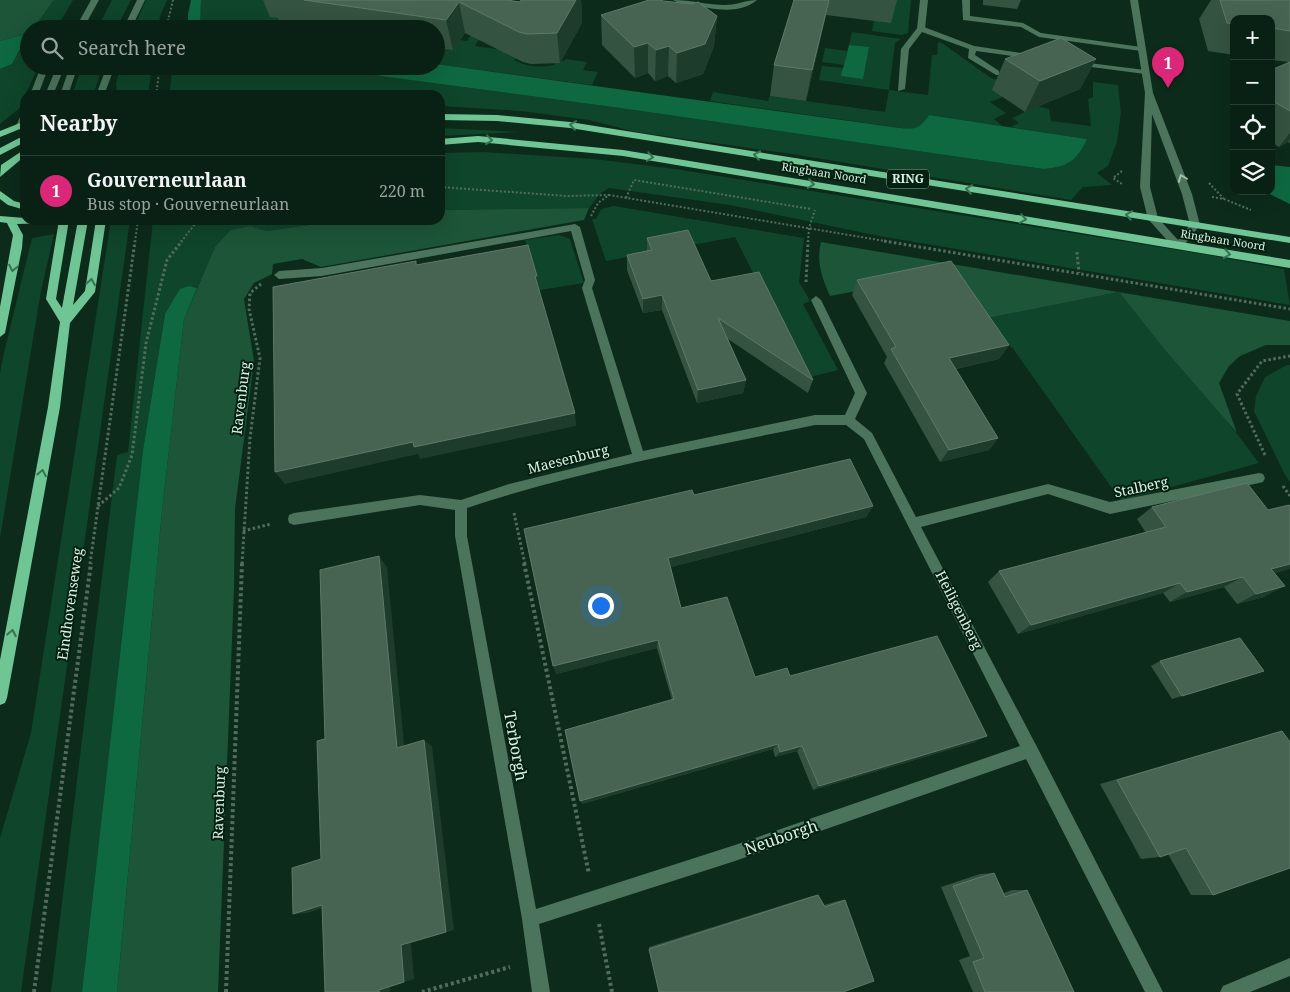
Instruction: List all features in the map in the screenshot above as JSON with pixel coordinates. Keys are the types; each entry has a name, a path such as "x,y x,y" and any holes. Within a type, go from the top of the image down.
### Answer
{"main road":[{"name":"Ringbaan Noord","path":"445,117 496,118 570,125 1290,240"},
{"path":"0,134 20,126"},
{"name":"Ringbaan Noord","path":"445,142 478,139 622,153 1290,264"},
{"path":"0,152 20,141"},
{"path":"0,174 10,162 20,155"},
{"path":"0,194 11,203 20,206"},
{"path":"0,219 20,222"},
{"path":"0,333 17,248 18,235 11,221"},
{"path":"63,225 51,299 66,322"},
{"path":"0,698 54,407 82,225"},
{"path":"66,322 90,292 100,225"}],"street":[{"path":"84,20 95,0"},
{"path":"132,20 142,0"},
{"path":"676,0 730,8 746,6 753,0"},
{"path":"901,89 905,49 921,29 924,0"},
{"path":"966,0 966,18 1023,25 1039,35 1141,49"},
{"path":"1134,0 1149,93 1188,194 1195,225 1178,246 1153,219 1145,187 1149,93"},
{"path":"921,29 973,48 1039,57"},
{"path":"973,48 971,56 996,73"},
{"path":"1067,61 1145,72"},
{"path":"36,90 42,75"},
{"path":"51,90 57,75"},
{"path":"66,90 71,75"},
{"path":"102,90 108,75"},
{"path":"279,275 322,272 575,227 590,280 587,288 639,457"},
{"path":"816,300 861,393 849,420"},
{"name":"Maesenburg","path":"294,519 420,500 461,505 509,489 639,457 815,420 849,420"},
{"name":"Heiligenberg","path":"849,420 868,436 1154,992"},
{"name":"Stalberg","path":"914,523 1048,490 1110,508 1259,478"},
{"name":"Terborgh","path":"461,505 461,536 530,919 541,992"},
{"name":"Neuborgh","path":"530,919 735,853 1031,750"},
{"path":"1229,992 1290,966"}],"path":[{"path":"168,20 173,0"},
{"path":"157,90 159,75"},
{"path":"445,187 567,196 609,195 1290,308"},
{"path":"575,227 589,220 598,203 609,195"},
{"path":"814,210 810,228 805,280 816,300"},
{"name":"Eindhovenseweg","path":"34,992 137,225"},
{"path":"98,506 119,488 132,455 146,343 167,260 194,225"},
{"path":"1077,252 1080,273"},
{"name":"Ravenburg","path":"226,992 242,531 250,438 260,358 249,309 250,293 279,275"},
{"path":"1266,459 1237,394 1262,361 1290,356"},
{"path":"1280,482 1290,496"},
{"path":"509,489 612,992"},
{"path":"422,992 536,960"}],"shaded area":[{"path":"0,0 54,0 40,20 20,20 20,35 0,41"},
{"path":"54,0 73,0 61,20 40,20"},
{"path":"112,0 131,0 121,20 102,20"},
{"path":"146,0 167,0 159,20 137,20"},
{"path":"191,0 201,0 200,20 188,20"},
{"path":"201,0 288,0 286,19 288,20 199,20"},
{"path":"894,0 911,0 908,33 902,35 872,31 874,21"},
{"path":"478,25 487,26 475,46 509,51 516,58 514,60 528,65 538,67 554,65 556,60 564,61 566,59 587,62 583,70 598,72 592,85 445,65 445,45 460,40 467,41"},
{"path":"852,32 901,39 895,43 889,90 819,80 822,66 843,68 842,76 869,48 849,45"},
{"path":"20,35 20,49 12,64 0,69 0,41"},
{"path":"938,42 991,78 1000,81 1003,97 990,102 1006,113 994,119 1002,126 929,115 921,126 915,130 710,101 713,92 768,101 770,96 885,112 889,90 928,95 932,55 937,55"},
{"path":"849,45 869,47 863,79 841,76"},
{"path":"825,48 847,51 844,65 822,62"},
{"path":"20,50 20,75 35,75 27,90 20,90 20,108 0,124 0,69 12,64"},
{"path":"445,65 900,128 910,129 917,127 929,115 1087,139 1079,153 1070,162 1059,167 1043,169 620,108 376,75 445,75"},
{"path":"79,75 100,75 95,90 74,90"},
{"path":"118,75 151,75 149,90 117,90"},
{"path":"172,75 376,75 1043,169 1077,156 1087,139 1010,127 1019,123 1012,118 1038,106 1049,109 1051,121 1091,126 1088,99 1093,97 1093,82 1118,85 1121,113 1117,142 1108,166 1097,173 1112,185 1083,187 1071,200 792,154 636,132 589,120 521,111 445,106 445,90 170,90"},
{"path":"445,128 520,132 445,136"},
{"path":"484,152 594,159 675,169 1203,254 1284,269 1290,305 879,236 730,205 609,188 601,193 589,208 445,210 445,153"},
{"path":"1275,165 1290,167 1290,204 1271,195 1275,195"},
{"path":"614,206 804,238 799,282 810,301 803,304 838,370 806,378 735,237 606,261 592,219 596,219 601,209"},
{"path":"589,208 584,220 321,267 302,259 273,264 272,274 254,283 244,299 254,361 235,509 234,589 218,992 117,992 162,511 184,319 215,247 231,230 251,226 266,231 309,225 445,225 445,210"},
{"path":"110,225 129,225 21,992 0,992 0,838 31,733"},
{"path":"152,225 309,225 266,231 251,226 215,248 197,288 189,286 165,314 143,450 82,992 51,992 117,455 128,452"},
{"path":"54,234 41,291 0,538 0,373 32,238"},
{"path":"559,235 570,239 584,283 540,290 525,240"},
{"path":"821,242 1118,292 983,319 952,273 830,296 821,270 819,256"},
{"path":"189,286 197,288 184,319 162,511 117,992 82,992 143,450 165,314 180,289"},
{"path":"1119,292 1208,398 1259,463 1121,501 1014,350 983,319"},
{"path":"1119,292 1290,321 1290,345 1266,345 1240,356 1229,366 1219,383 1237,433 1166,351"},
{"path":"1290,365 1290,482 1254,411 1256,396 1265,377"}],"building":[{"path":"304,0 507,0 520,2 521,0 576,0 557,33 527,34 519,32 459,2 446,20"},
{"path":"649,0 692,4 698,2 717,16 705,44 677,53 669,46 656,50 648,43 634,47 601,15"},
{"path":"794,0 829,0 812,70 774,65"},
{"path":"1220,0 1290,0 1290,31 1275,29 1275,15 1230,15 1230,23 1227,23"},
{"path":"1061,38 1096,59 1040,81 1005,59"},
{"path":"1290,62 1290,111 1275,102 1275,68"},
{"path":"688,230 711,281 759,272 813,380 718,318 746,380 698,390 662,295 643,299 627,255 652,250 647,238"},
{"path":"528,245 537,276 535,276 575,413 414,447 413,442 275,472 273,287 416,261 416,265"},
{"path":"951,261 1009,345 949,358 998,438 949,450 891,349 896,347 857,280"},
{"path":"850,459 873,506 668,558 681,608 727,597 755,677 787,668 790,676 937,636 987,736 819,786 802,746 780,752 778,744 580,801 565,730 674,699 658,640 553,666 524,529 692,490 694,495"},
{"path":"1247,483 1268,510 1290,506 1290,564 1271,569 1285,586 1256,594 1243,577 1187,592 1180,583 1031,625 999,571 1166,527 1152,507"},
{"path":"379,556 397,748 424,740 446,932 401,945 404,982 379,990 379,992 325,992 322,905 293,914 292,868 321,859 317,741 325,739 320,570"},
{"path":"1240,638 1264,671 1182,696 1160,661"},
{"path":"1282,731 1290,742 1290,868 1213,895 1186,848 1160,857 1117,780"},
{"path":"994,873 1005,897 1027,890 1074,992 985,992 973,962 984,958 953,886"},
{"path":"818,895 825,907 845,900 874,981 843,992 659,992 649,949"}],"place":[{"name":"Gouverneurlaan","path":"1168,88"}]}
